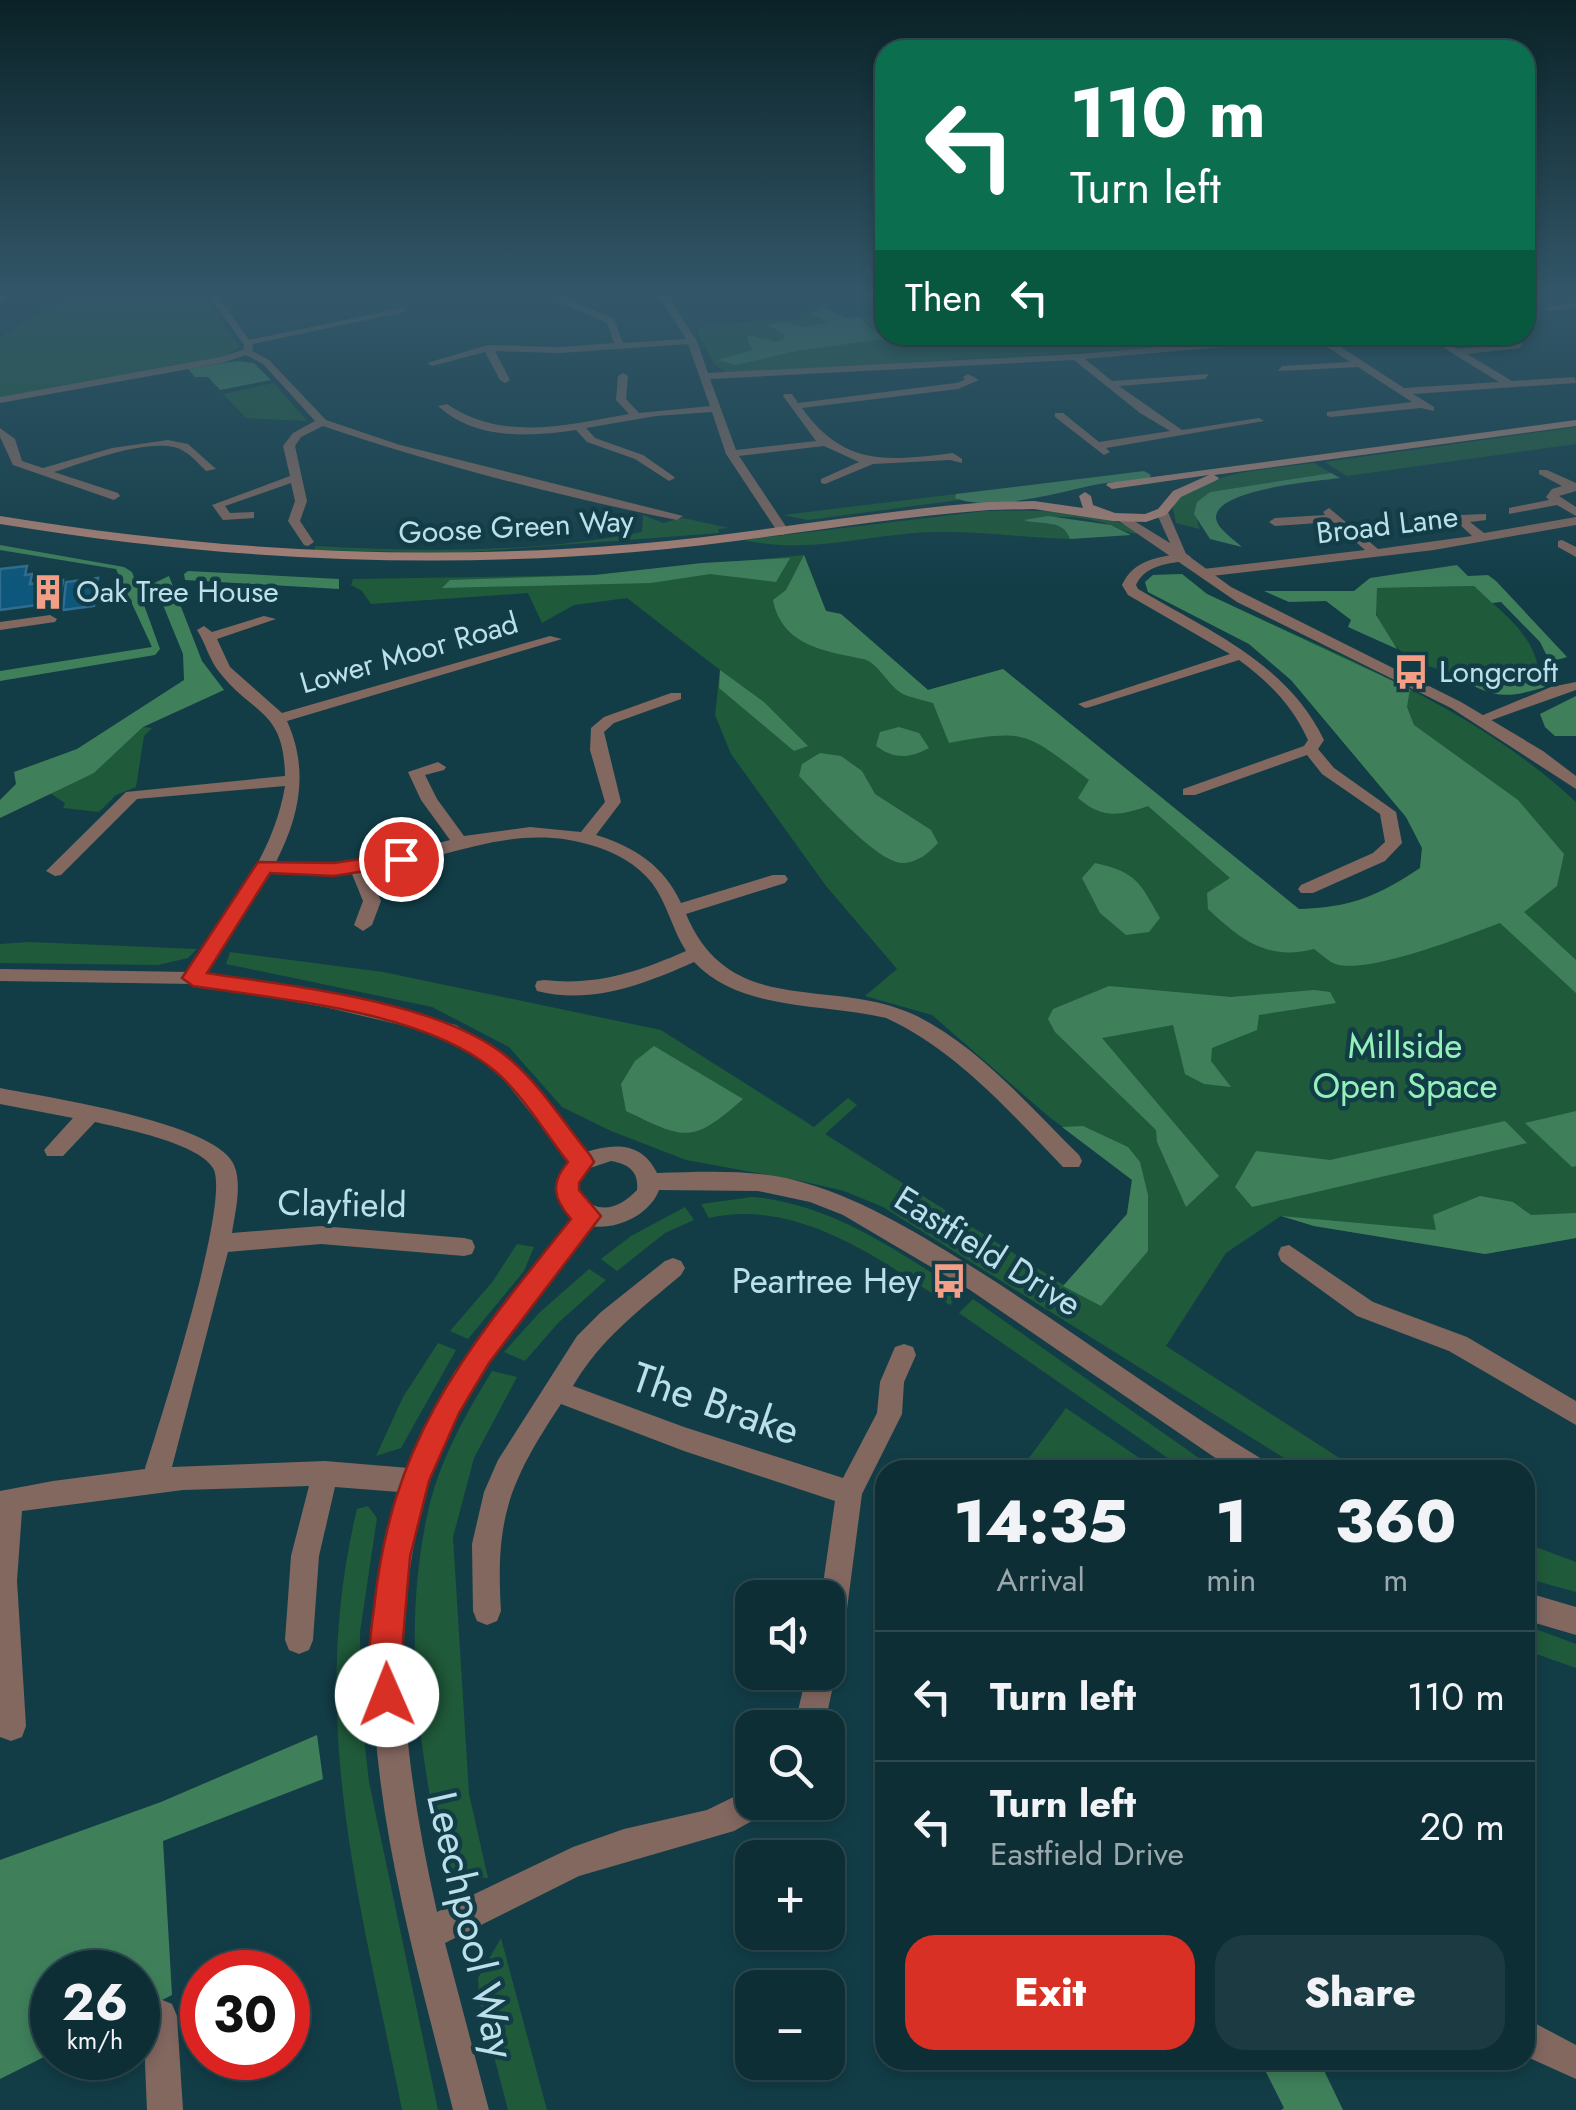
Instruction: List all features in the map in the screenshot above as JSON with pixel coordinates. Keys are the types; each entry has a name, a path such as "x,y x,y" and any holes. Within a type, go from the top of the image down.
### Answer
{"main road":[{"path":"1112,485 1576,424"},
{"path":"1122,519 1146,518 1195,485 1251,468"},
{"path":"1112,485 1147,489 1164,508"},
{"name":"Goose Green Way","path":"0,520 186,548 367,558 574,552 783,531 952,508 1034,505 1085,496 1094,489 1112,485"},
{"path":"1085,496 1088,506 1105,515"},
{"name":"Goose Green Way","path":"1034,505 1122,519"}],"street":[{"path":"0,400 47,391"},
{"path":"294,391 322,422 396,446 669,516"},
{"path":"621,391 621,400 636,416"},
{"path":"710,391 732,454 783,531"},
{"path":"824,443 792,401 916,397 937,391"},
{"path":"1120,391 1177,432"},
{"path":"1405,392 1411,391"},
{"path":"1332,414 1427,406 1405,392"},
{"path":"432,416 446,409 478,425 505,430 579,428 636,416 714,409"},
{"path":"1060,415 1100,449 1177,432 1259,421"},
{"path":"308,542 294,522 300,501 288,450 291,440 322,422"},
{"path":"579,428 591,440 627,451 669,478"},
{"path":"0,431 9,439 17,463 112,490"},
{"path":"42,472 171,440 212,465"},
{"path":"732,454 824,443 872,460 908,462 953,456 958,462"},
{"path":"825,481 872,460"},
{"path":"638,472 654,468"},
{"path":"1543,472 1574,487"},
{"path":"250,515 227,517 218,505 293,480"},
{"path":"1574,487 1552,494 1556,502 1576,512"},
{"path":"1513,511 1556,502"},
{"path":"1164,508 1184,556"},
{"path":"1275,522 1332,515 1375,553"},
{"path":"1482,517 1460,520 1482,538"},
{"path":"1122,519 1184,556 1240,598 1394,670 1484,718 1576,784"},
{"name":"Broad Lane","path":"1203,573 1375,553 1576,521"},
{"path":"1446,524 1464,522"},
{"path":"1562,544 1576,553"},
{"path":"1184,556 1144,566 1130,577 1128,585 1133,592 1242,655 1272,678 1312,726 1316,740 1310,749 1189,792"},
{"path":"10,621 50,618"},
{"name":"Lower Moor Road","path":"193,978 264,866 285,822 294,780 294,759 279,719 229,676 207,634 269,619"},
{"name":"Lower Moor Road","path":"279,719 553,634 573,643"},
{"path":"1086,704 1242,655"},
{"path":"1484,718 1576,686"},
{"path":"586,838 613,802 596,747 596,731 609,720 676,696"},
{"path":"1308,890 1379,857 1394,843 1388,812 1316,762 1310,749"},
{"path":"438,767 416,772 429,800 458,840"},
{"path":"55,872 132,796 294,780"},
{"path":"264,866 358,868 458,840 527,831 610,844 641,861 668,893 695,954 716,970 778,998 867,1008 906,1019 948,1048 1071,1160"},
{"path":"358,868 372,901 363,925"},
{"path":"675,911 780,879"},
{"path":"544,986 575,992 603,989 695,954"},
{"path":"0,975 193,978 325,1000 449,1030 504,1066 582,1162"},
{"name":"Clayfield","path":"0,1096 91,1113 206,1147 224,1164 228,1185 218,1243 155,1480"},
{"path":"55,1150 91,1113"},
{"path":"625,1154 646,1170 648,1193 630,1212 602,1218 588,1216 577,1210 566,1191 567,1180 582,1162 596,1155 625,1154"},
{"name":"Eastfield Drive","path":"650,1182 735,1180 796,1189 888,1227 984,1284 1112,1377 1241,1460"},
{"name":"Leechpool Way","path":"471,2110 397,1800 388,1722 386,1639 394,1557 414,1481 448,1405 479,1354 588,1216"},
{"name":"Clayfield","path":"218,1243 321,1234 464,1247"},
{"path":"1289,1254 1365,1309 1458,1344 1576,1414"},
{"name":"The Brake","path":"487,1611 483,1569 486,1534 498,1484 516,1447 590,1339 673,1268"},
{"path":"837,1580 849,1494 889,1414 892,1382 904,1355"},
{"name":"The Brake","path":"556,1391 849,1494"},
{"path":"11,1726 3,1582 5,1503 155,1480 325,1473 414,1481"},
{"path":"298,1640 305,1556 325,1473"},
{"path":"1535,1609 1576,1621"},
{"path":"427,1935 623,1845 696,1832 735,1816"},
{"path":"160,2016 165,2110"},
{"path":"1535,2043 1576,2062"}],"green space":[{"path":"0,391 31,391 0,397"},
{"path":"281,391 307,421 246,418 223,394"},
{"path":"1576,427 1576,444 1347,476 1325,462"},
{"path":"1314,463 1331,473 1210,492 1197,508 1200,529 1176,523 1172,504 1203,485 1240,473"},
{"path":"1144,471 1151,475 1149,479 1101,484 1024,500 987,503 955,498 956,494"},
{"path":"1331,473 1340,478 1249,493 1220,508 1217,522 1242,547 1210,539 1194,514 1197,502 1210,492"},
{"path":"956,494 959,500 808,520 783,515"},
{"path":"985,511 1086,515 1141,533 1091,520 1060,517 1031,522 1060,526 1070,539 937,532 795,545 743,540"},
{"path":"643,515 663,523 683,518 729,528 718,529 719,533 456,553 315,550 315,546 438,550 561,544 642,532"},
{"path":"1048,516 1111,525 1131,535 1070,539 1057,525 1024,520"},
{"path":"0,545 124,567 132,572 160,649 155,655 0,681 0,671 152,647 116,569 0,550"},
{"name":"Millside Open Space","path":"804,555 826,611 841,614 928,690 1003,669 1298,909 1348,903 1376,893 1420,868 1422,848 1406,817 1291,680 1249,644 1148,592 1145,582 1153,575 1182,574 1207,594 1400,684 1492,737 1576,802 1576,1238 1485,1254 1314,1226 1281,1216 1226,1253 1166,1346 1343,1460 1287,1460 883,1207 844,1191 686,1160 611,1131 562,1107 509,1047 432,1007 226,964 230,952 383,972 661,1030 814,1127 848,1098 857,1105 825,1134 1064,1285 1127,1214 1132,1179 1048,1116 932,1015 865,996 897,969 826,886 731,754 715,715 720,670 627,598 574,605 542,623 528,593 371,604 362,591 351,585 353,579 595,575"},
{"path":"804,555 826,611 841,614 928,690 1003,669 1299,909 1348,903 1377,893 1420,868 1422,848 1406,817 1291,680 1249,644 1148,592 1145,582 1153,575 1182,574 1207,594 1410,689 1407,707 1414,725 1518,800 1564,854 1557,886 1524,912 1576,960 1576,993 1500,923 1415,953 1347,966 1333,963 1314,949 1283,952 1256,945 1208,909 1207,893 1230,878 1148,806 1119,813 1095,810 1078,798 1089,780 1052,752 1025,738 995,736 949,743 933,703 903,694 868,661 820,649 795,637 778,615 773,600 786,590"},
{"path":"790,558 776,582 710,574 651,583 442,588 450,580 595,575"},
{"path":"1457,565 1468,576 1488,575 1496,581 1567,657 1550,662 1540,642 1501,602 1492,603 1474,586 1377,588 1376,615 1397,649 1348,627 1351,620 1326,601 1289,602 1264,591 1354,591 1370,578"},
{"path":"188,571 339,579 339,589 185,580"},
{"path":"169,576 202,661 224,690 143,727 94,773 0,818 0,800 16,784 14,772 77,749 184,680 183,654 154,583"},
{"path":"1474,586 1524,636 1539,674 1494,678 1443,671 1399,650 1384,633 1376,612 1377,588"},
{"path":"720,670 764,702 808,746 794,751 719,688"},
{"path":"1539,674 1545,687 1508,695 1489,692 1454,676 1511,681"},
{"path":"1576,696 1576,736 1555,736 1545,727 1540,714"},
{"path":"143,727 152,728 144,736 136,787 116,795 99,812 63,808 65,803 48,792 94,773"},
{"path":"899,727 919,733 929,748 902,756 876,746 880,732"},
{"path":"820,753 841,756 862,771 875,794 931,830 938,843 923,856 904,863 879,853 799,776 802,764"},
{"path":"1095,863 1120,870 1142,888 1160,918 1149,932 1126,935 1100,913 1082,878"},
{"path":"0,944 197,949 188,958 158,965 0,963"},
{"path":"1109,986 1231,997 1314,990 1330,992 1336,1003 1259,1015 1257,1030 1212,1048 1211,1061 1231,1087 1204,1084 1185,1074 1173,1025 1102,1038 1219,1176 1186,1207 1157,1142 1156,1130 1055,1032 1048,1019 1053,1009"},
{"path":"654,1046 743,1099 712,1124 688,1133 662,1128 626,1111 621,1084 635,1061"},
{"path":"1576,1111 1576,1166 1572,1167 1525,1123"},
{"path":"1505,1121 1527,1143 1252,1207 1235,1187 1256,1151 1330,1160"},
{"path":"1083,1126 1128,1147 1140,1162 1148,1195 1148,1251 1101,1306 1063,1286 1127,1214 1132,1180 1062,1127"},
{"path":"1480,1196 1513,1202 1531,1215 1576,1213 1576,1238 1485,1254 1314,1226 1281,1216 1436,1230 1433,1215"},
{"path":"752,1197 781,1201 836,1219 887,1245 961,1292 950,1305 836,1237 774,1217 742,1214 709,1218 701,1204"},
{"path":"685,1207 694,1220 665,1233 617,1271 601,1259 631,1236"},
{"path":"517,1244 534,1247 524,1271 468,1339 450,1331 493,1281"},
{"path":"589,1269 606,1280 558,1323 525,1361 504,1352 539,1313"},
{"path":"973,1299 1202,1460 1171,1460 959,1313"},
{"path":"438,1343 456,1350 401,1448 376,1456 403,1397"},
{"path":"492,1371 517,1377 474,1458 453,1537 469,1794 488,1878 456,1871 447,1863 437,1840 420,1727 415,1622 421,1551 432,1496 453,1441"},
{"path":"1066,1408 1142,1460 1027,1460"},
{"path":"368,1506 377,1518 360,1632 361,1710 369,1782 438,2110 402,2110 356,1885 345,1811 338,1738 337,1663 343,1587 357,1509"},
{"path":"1535,1547 1576,1562 1576,1592 1535,1581"},
{"path":"1535,1629 1576,1644 1576,1668 1535,1654"},
{"path":"317,1735 323,1779 163,1841 172,1995 160,2001 160,1950 30,1950 30,2064 0,2079 0,1860 161,1802"},
{"path":"501,1938 547,2110 508,2110 479,1999 478,1978"},
{"path":"1265,2070 1324,2070 1343,2110 1281,2110 1284,2108"}],"building":[{"name":"Oak Tree House","path":"27,566 25,575 32,574 30,584 63,580 60,602 0,610 0,569"},
{"path":"98,578 94,606 63,610 66,582"}],"place":[{"name":"Oak Tree House","path":"48,592"},
{"name":"Longcroft","path":"1411,672"},
{"name":"Peartree Hey","path":"949,1281"}],"route":[{"path":"387,1695 386,1639 394,1557 414,1481 448,1405 479,1354 588,1216 577,1210 566,1191 567,1180 582,1162 504,1066 449,1030 396,1014 193,978 264,866 334,870 401,859"}]}
